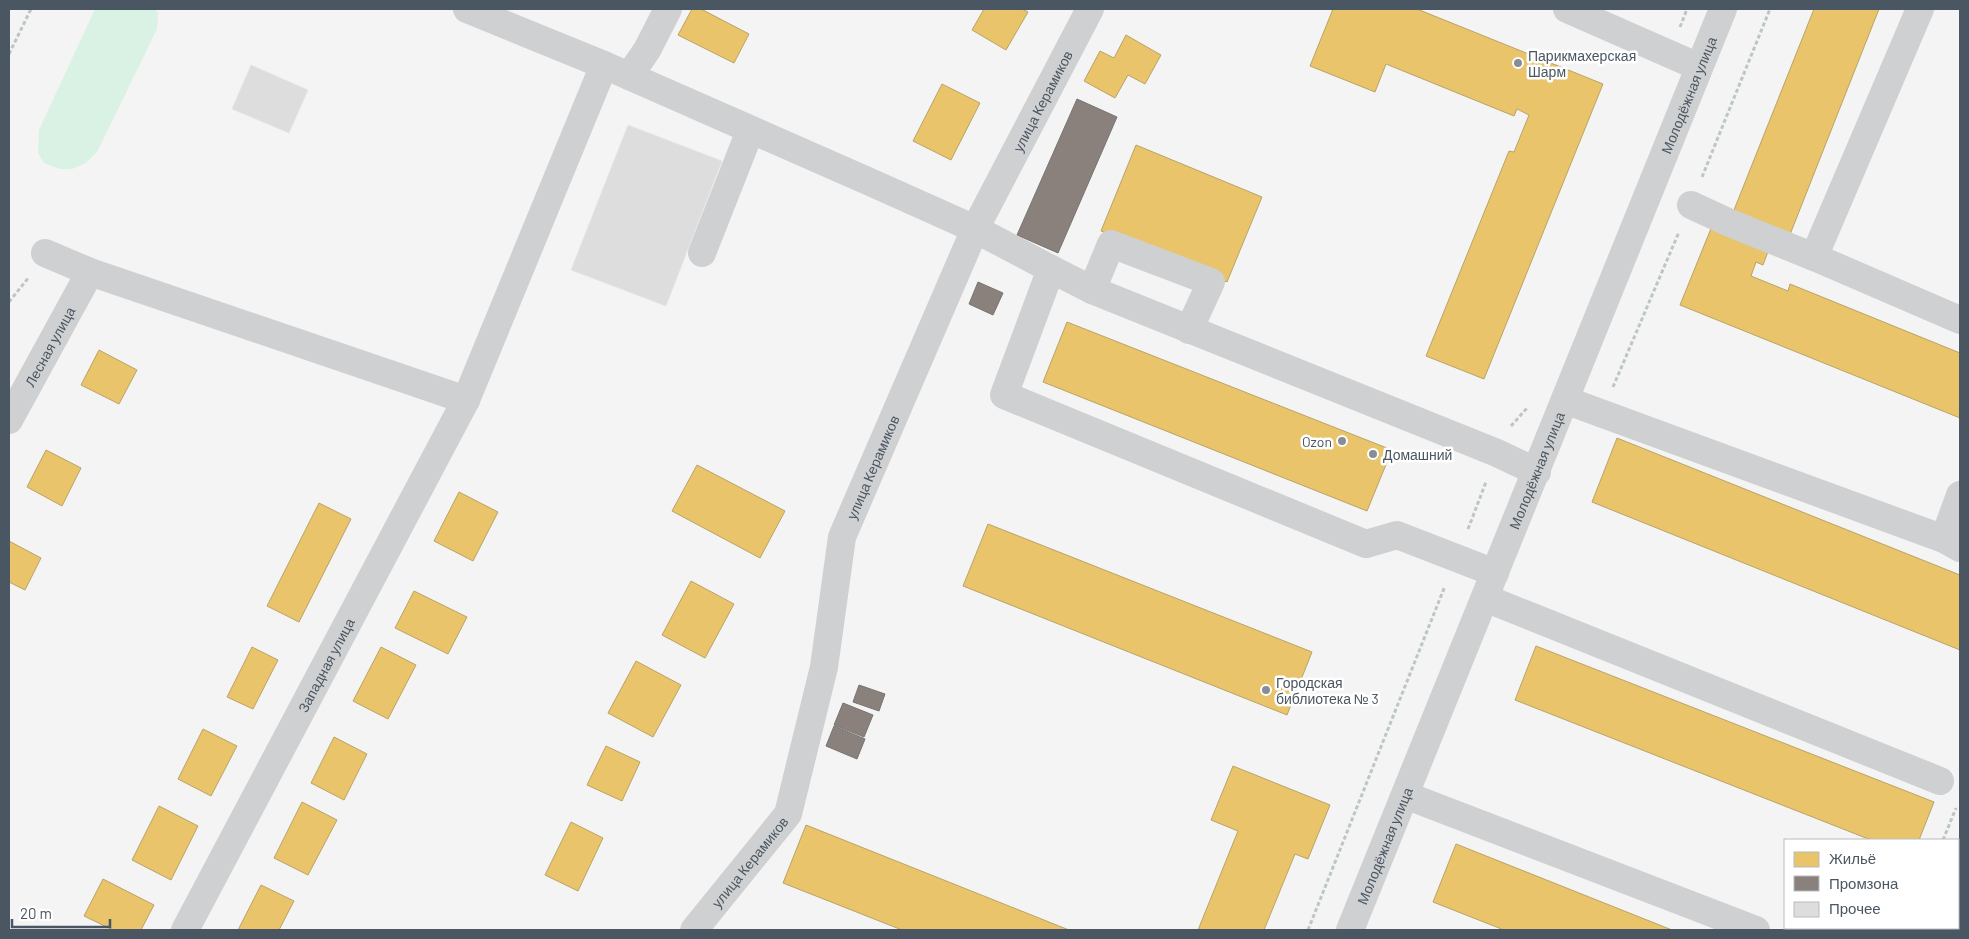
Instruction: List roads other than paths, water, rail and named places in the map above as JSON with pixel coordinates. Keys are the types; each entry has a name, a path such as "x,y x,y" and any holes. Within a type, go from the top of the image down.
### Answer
{"street":[{"path":"468,9 604,65 975,229 1092,290 1497,453 1537,472"},
{"path":"629,76 647,50 668,9"},
{"name":"улица Керамиков","path":"694,930 788,814 824,667 842,537 975,229 1090,9"},
{"name":"Молодёжная улица","path":"1350,930 1723,9"},
{"path":"1814,257 1920,9"},
{"path":"1577,11 1699,67"},
{"name":"Западная улица","path":"185,930 466,400 604,65"},
{"path":"702,253 750,130"},
{"path":"1691,205 1960,320"},
{"path":"1092,290 1111,244 1211,282 1189,330"},
{"path":"45,253 90,272 466,400"},
{"path":"1051,269 1004,395 1366,544 1397,535 1495,573"},
{"name":"Лесная улица","path":"9,420 90,272"},
{"path":"1565,400 1952,543 1960,495"},
{"path":"1485,598 1940,780"},
{"path":"1405,795 1756,930"}],"place":[{"name":"Парикмахерская Шарм","path":"1518,63"},
{"name":"Ozon","path":"1342,441"},
{"name":"Домашний","path":"1373,454"},
{"name":"Городская библиотека № 3","path":"1266,690"}]}
